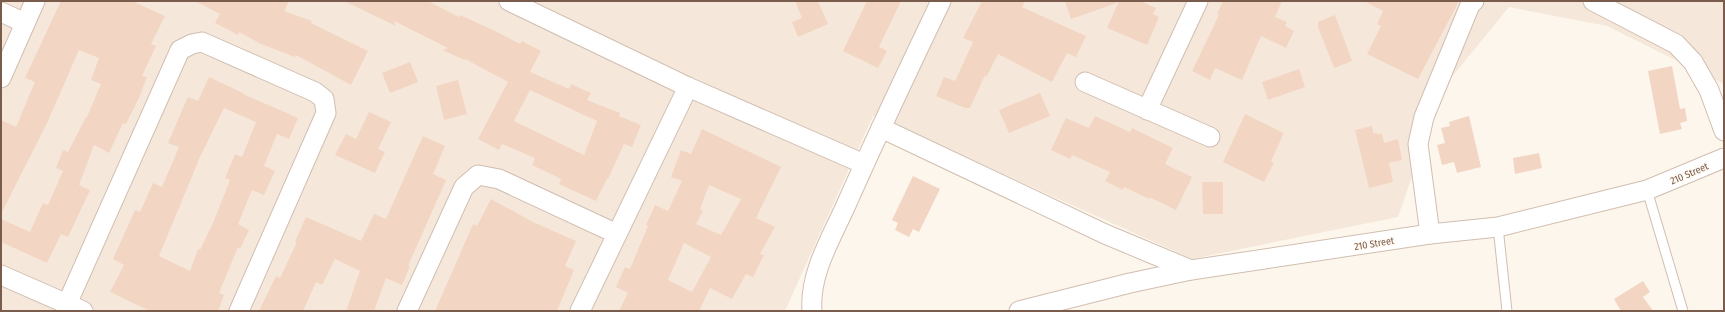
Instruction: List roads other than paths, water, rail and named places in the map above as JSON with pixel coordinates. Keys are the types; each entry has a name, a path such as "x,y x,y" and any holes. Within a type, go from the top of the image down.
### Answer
{"street":[{"path":"1,78 35,1"},
{"path":"508,1 688,87 864,164"},
{"path":"812,311 811,297 815,275 864,164 941,1"},
{"path":"1147,110 1198,1"},
{"path":"1430,234 1418,144 1424,117 1470,5 1474,1"},
{"path":"1593,1 1676,44 1693,62 1709,90 1724,131"},
{"path":"1,12 26,23"},
{"path":"1,275 75,307 180,50 192,44 202,42 315,92 324,99 326,113 239,311"},
{"path":"1085,82 1210,137"},
{"path":"580,311 688,87"},
{"path":"881,128 1106,234 1190,270"},
{"name":"210 Street","path":"1019,311 1130,283 1190,270 1430,234 1498,227 1648,190 1724,158"},
{"path":"407,311 464,186 478,175 498,179 617,234"}],"lane":[{"path":"1648,190 1683,311"},
{"path":"1498,227 1508,311"}]}
